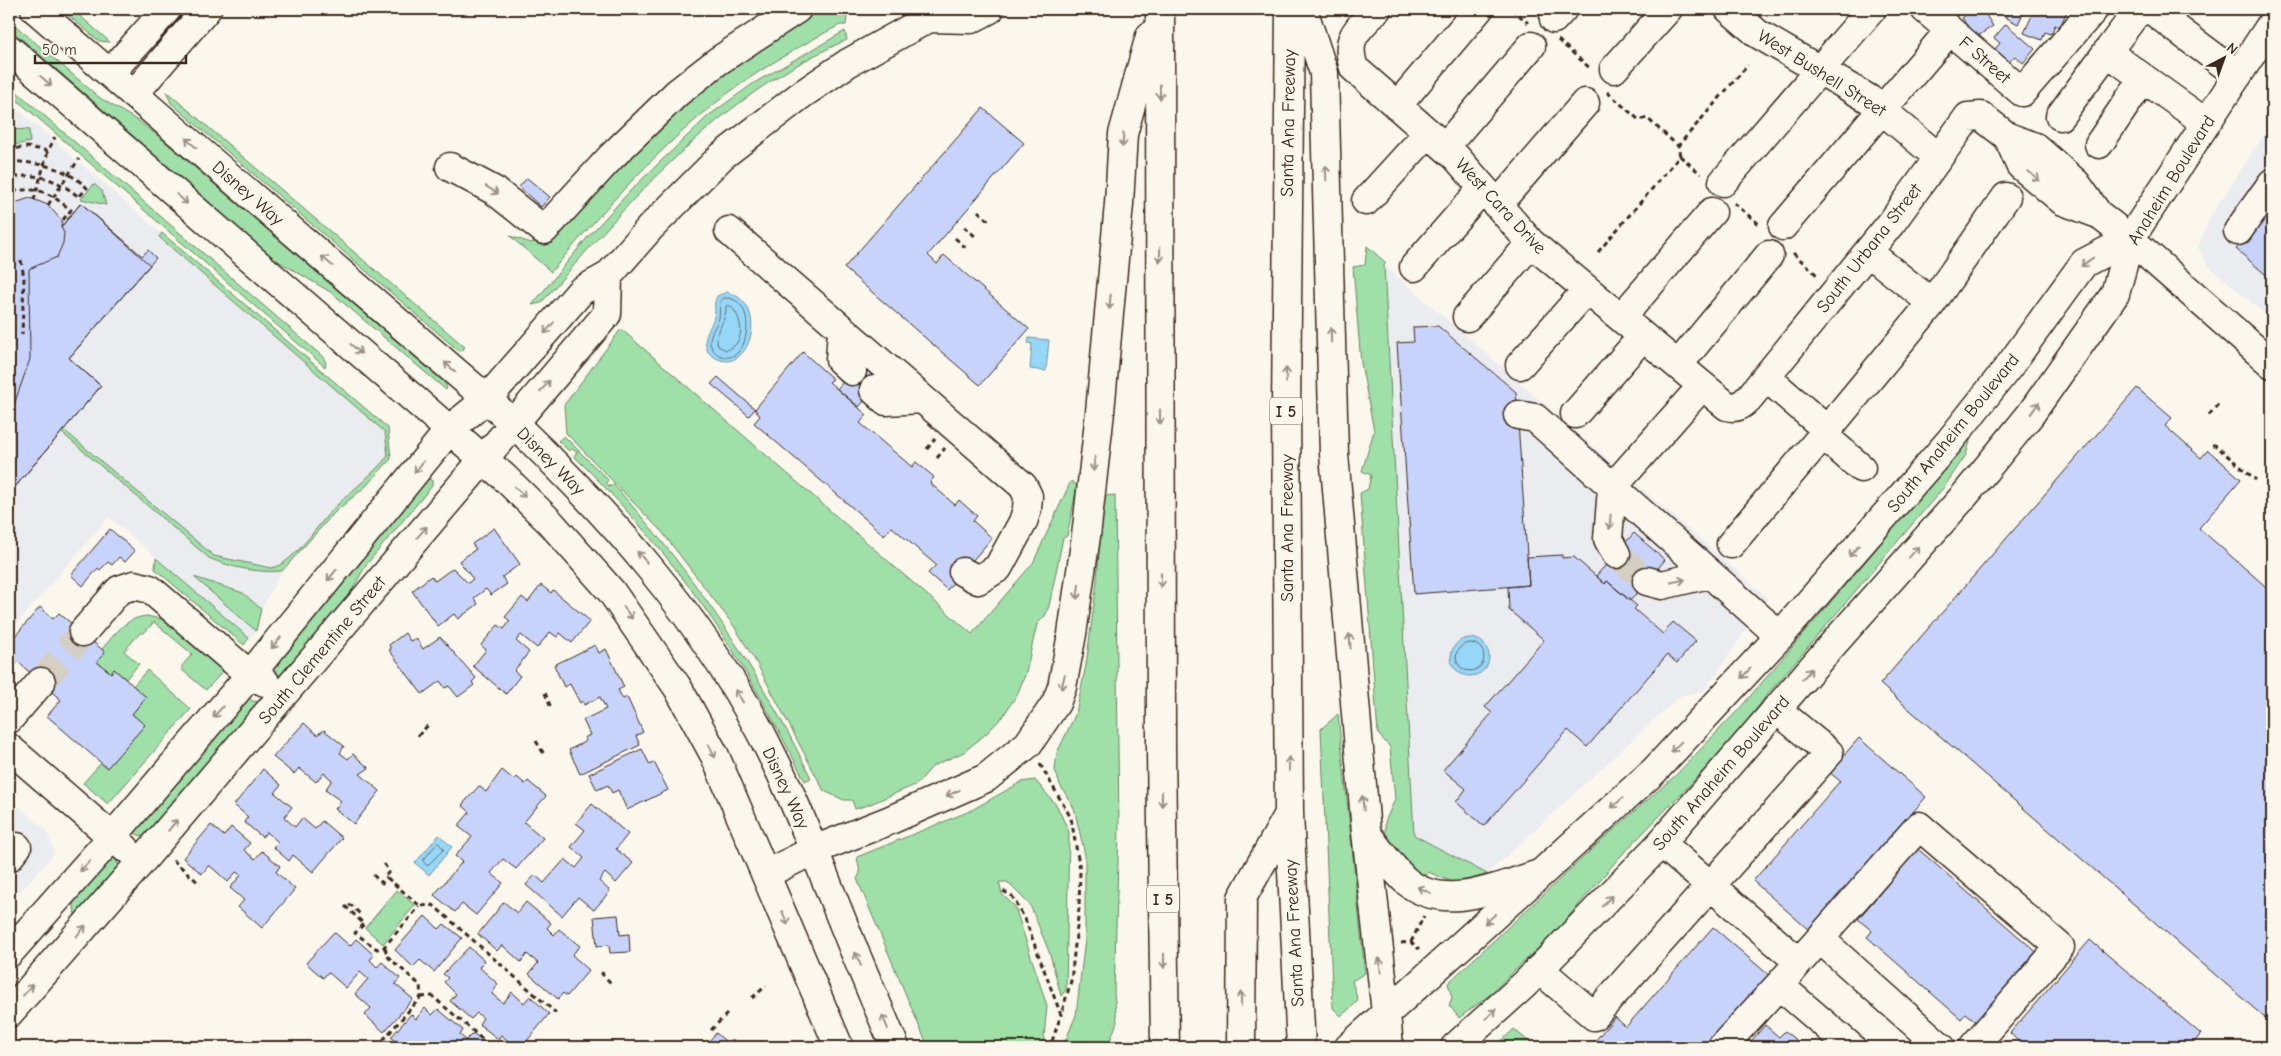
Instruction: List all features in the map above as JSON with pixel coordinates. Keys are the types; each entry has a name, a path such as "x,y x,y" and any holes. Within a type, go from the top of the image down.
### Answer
{"main road":[{"name":"Disney Way","path":"35,9 487,399 514,424 629,542 697,630 744,704 776,762 895,1047"},
{"path":"110,73 167,9"},
{"path":"134,94 207,9"},
{"path":"450,166 495,191 544,230 611,157 677,93 718,61 797,9"},
{"path":"9,952 112,837 250,675 450,429 487,399 581,291 608,276 691,186 722,156 762,122 848,63 929,12 971,19 990,9"},
{"path":"766,874 814,850 888,822 973,784 999,769 1028,744 1056,703 1062,687 1072,634 1100,412 1119,204 1123,134 1158,9"},
{"name":"I 5","path":"1158,9 1161,750 1165,1047"},
{"name":"Santa Ana Freeway","path":"1290,9 1286,410 1289,813 1300,1039"},
{"path":"1304,9 1324,73 1334,454 1366,832 1389,1047"},
{"name":"West Cara Drive","path":"1377,9 1352,37 1349,52 1354,68 1436,140 1490,196 1531,243 1702,386 1727,406 1733,408"},
{"path":"1397,106 1479,9"},
{"path":"1614,68 1668,9"},
{"name":"West Bushell Street","path":"1729,9 1758,34 1869,99 1938,157"},
{"path":"1724,182 1872,9"},
{"name":"F Street","path":"1926,9 2022,92 2093,9"},
{"path":"2060,116 2135,15 2144,9 2153,10 2238,75"},
{"name":"Anaheim Boulevard","path":"1973,485 2030,415 2115,294 2130,239 2272,22"},
{"path":"1783,226 1939,43"},
{"path":"1366,201 1436,140 1531,46"},
{"path":"9,49 484,459 550,522 611,591 665,667 715,756 839,1047"},
{"path":"2108,52 2206,123"},
{"path":"2099,144 2143,79"},
{"path":"1414,267 1585,103"},
{"name":"South Urbana Street","path":"1733,408 1745,402 1766,377 1868,252 1968,117 1974,115 1981,116 2008,137 2035,147 2076,183 2098,214 2130,239 2272,364"},
{"path":"2238,231 2272,183"},
{"path":"1731,544 1932,303 2006,197"},
{"path":"1621,318 1712,212"},
{"path":"729,231 1023,486 1028,496 1028,509 1005,559 998,568 978,580 963,572"},
{"name":"South Anaheim Boulevard","path":"1539,874 1654,771 1780,636 1979,406 2084,262 2130,239"},
{"path":"1467,316 1531,243"},
{"path":"1868,252 1932,303"},
{"path":"1678,365 1769,256"},
{"name":"South Clementine Street","path":"9,1013 141,862 607,314 608,276"},
{"path":"1520,365 1587,290"},
{"path":"842,329 840,360 852,371"},
{"path":"1575,414 1642,336"},
{"path":"1766,377 1861,468"},
{"path":"1616,554 1608,539 1612,488 1702,386"},
{"path":"874,390 886,402 922,399"},
{"path":"1518,415 1535,418 1780,636"},
{"name":"South Anaheim Boulevard","path":"1455,1047 1539,969 1661,843 1973,485"},
{"path":"1647,581 1662,585 1709,574"},
{"path":"83,632 119,590 134,585 150,589 250,675 287,691"},
{"path":"9,719 41,682"},
{"path":"1539,969 1594,1016 1828,753 1776,709"},
{"path":"9,748 141,862"},
{"path":"1241,1047 1242,898 1289,813"},
{"path":"1722,1047 1919,826 2060,948 1973,1047"},
{"path":"1366,832 1388,863 1408,882 1428,893 1442,896 1471,895 1539,874"},
{"path":"1661,843 1799,962"},
{"path":"1349,1047 1539,874"},
{"path":"48,968 59,894"},
{"path":"1820,939 1941,1047"},
{"path":"1779,985 1851,1047"}],"path":[{"path":"1680,156 1678,146 1748,65"},
{"path":"34,200 48,151 55,137"},
{"path":"9,152 27,147 48,151"},
{"path":"48,204 80,159"},
{"path":"9,161 44,164 69,174 88,188 79,197 62,184 41,176 12,178 15,191 30,188 48,192 71,210 62,221"},
{"path":"978,211 990,221"},
{"path":"964,227 976,237"},
{"path":"955,238 966,248"},
{"path":"21,260 24,278 22,335"},
{"path":"2210,415 2219,403"},
{"path":"927,449 937,437"},
{"path":"937,458 948,445"},
{"path":"2212,445 2215,445 2256,480"},
{"path":"2269,465 2272,461"},
{"path":"544,693 551,708"},
{"path":"418,736 429,724"},
{"path":"536,741 544,754"},
{"path":"1028,744 1072,818 1080,870 1079,908 1071,981 1050,1047"},
{"path":"169,856 200,884"},
{"path":"373,875 382,883 389,872 384,864"},
{"path":"387,877 420,906 433,906 556,1013"},
{"path":"1003,891 1012,896 1025,919 1061,1015"},
{"path":"349,906 351,905 360,914"},
{"path":"345,906 364,924 356,933 377,949 385,946 420,906"},
{"path":"1411,942 1425,912"},
{"path":"1396,944 1411,942"},
{"path":"1411,942 1419,950"},
{"path":"383,1040 420,996 420,985 387,956 385,946"},
{"path":"603,972 602,974 612,982"},
{"path":"752,998 766,986"},
{"path":"420,996 432,996 492,1047"},
{"path":"711,1030 727,1014"}],"shaded area":[{"path":"9,102 388,428 391,459 365,487 335,512 282,571 261,609 256,631 249,638 109,517 9,633"},
{"path":"2272,123 2272,320 2208,265 2198,248 2211,215"},
{"path":"1384,265 1768,598 1705,690 1680,696 1487,874 1414,835"},
{"path":"9,798 46,830 55,853 9,904"}],"green space":[{"path":"61,9 72,9 110,42 99,41"},
{"path":"821,9 848,9 846,25 840,25 782,57 740,84 679,134 634,178 551,272 510,236 531,243 550,238 659,124 784,28"},
{"path":"9,20 100,98 140,122 163,140 444,382 447,387 446,390 332,293 273,258 9,28"},
{"path":"845,31 847,40 801,63 758,90 718,120 644,189 541,303 532,305 587,238 630,191 708,116 754,83"},
{"path":"9,85 323,357 326,363 325,367 9,93"},
{"path":"166,91 465,347 460,352 171,103"},
{"path":"29,129 30,142 9,146 9,130"},
{"path":"94,184 102,191 106,205 81,199"},
{"path":"162,233 388,428 391,459 365,487 335,512 282,571 245,569 226,565 209,558 62,433 64,430 214,556 271,568 280,565 298,551 331,511 388,456 385,432 159,237"},
{"path":"1367,246 1386,263 1384,265 1414,835 1487,874 1457,884 1428,872 1423,883 1386,844 1385,822 1395,799 1390,747 1378,734 1360,493 1368,489 1371,475 1362,471 1374,431 1361,363 1353,267 1365,265"},
{"path":"621,329 972,634 1033,563 1071,481 1077,486 1067,536 1063,538 1049,606 1045,616 1037,624 1026,672 1018,693 1003,716 987,733 964,752 933,766 917,784 868,805 855,809 852,800 844,800 824,791 756,662 734,626 662,532 566,433 564,405"},
{"path":"564,436 608,480 606,483 610,487 613,484 670,552 697,588 747,661 791,738 811,778 805,781 744,670 703,606 642,528 574,456 577,452 572,449 569,451 558,441"},
{"path":"1971,438 1966,455 1944,487 1767,695 1731,742 1618,859 1557,930 1487,997 1459,1018 1449,1005 1452,998 1448,983 1602,840 1676,775 1740,708"},
{"path":"426,479 432,480 432,486 366,565 346,601 288,673 280,675 268,670"},
{"path":"1115,495 1119,829 1114,993 1117,1022 1108,1047 1063,1047 1076,1015 1085,939 1085,855 1074,808 1060,785 1055,770 1057,753 1076,713 1086,665 1097,581 1103,496"},
{"path":"156,558 249,638 244,645 155,569"},
{"path":"194,577 243,593 261,609 256,631"},
{"path":"147,616 165,620 223,671 206,690 182,670 182,666 192,654 154,622 144,633 140,633 124,651 139,664 126,679 114,670 111,673 97,662 105,652 102,649 122,627 139,617"},
{"path":"147,670 191,709 108,804 83,783 101,763 107,768 144,725 132,714 146,697 133,686"},
{"path":"247,695 252,701 260,702 146,836 138,835 131,830"},
{"path":"1338,714 1365,973 1352,981 1358,1001 1341,1016 1333,1008 1321,729"},
{"path":"1035,780 1057,806 1069,832 1066,990 1061,996 1050,954 1030,905 1007,882 999,882 1002,894 1015,907 1047,1006 1043,1047 928,1047 857,879 860,873 857,857 970,811 1021,782"},
{"path":"113,854 118,864 118,870 79,920 75,916 73,898"},
{"path":"397,890 415,905 383,944 365,928"},
{"path":"1514,1029 1535,1047 1495,1047"}],"water":[{"path":"727,292 741,300 749,312 752,326 749,340 743,352 733,360 721,360 708,352 705,342 714,317 717,296"},
{"path":"1029,338 1049,340 1046,371 1030,369 1032,344 1028,343"},
{"path":"1470,638 1483,644 1489,657 1483,670 1470,676 1457,670 1451,657 1457,644"},
{"path":"439,835 452,847 429,875 415,863"}],"building":[{"path":"1960,9 1982,9 1993,26 1975,38 1962,18 1965,16"},
{"path":"2009,9 2025,9 2018,24 2005,17"},
{"path":"2035,9 2068,9 2060,27 2055,25 2051,34 2045,32 2042,40 2024,33"},
{"path":"2006,24 2035,49 2023,63 2015,56 2009,62 1995,49 2000,43 1994,38"},
{"path":"983,108 1024,143 928,255 937,264 944,255 1029,329 980,385 844,268"},
{"path":"527,178 550,197 541,207 519,187"},
{"path":"30,198 48,205 62,221 61,227 81,203 142,256 148,250 156,258 69,358 101,386 9,494 9,201 15,203"},
{"path":"81,203 150,265 69,358 101,386 9,494 9,419 30,359 29,269 57,257 63,243 64,233 61,227"},
{"path":"2272,207 2272,280 2236,249"},
{"path":"9,268 12,284 12,333 9,331"},
{"path":"1438,326 1516,392 1529,585 1414,594 1397,343 1414,342 1413,327"},
{"path":"803,352 833,379 829,382 867,415 860,423 912,467 916,462 934,477 930,483 955,505 959,500 977,516 973,521 992,538 947,590 928,573 936,565 892,527 884,535 754,423 760,416 755,409"},
{"path":"863,358 885,377 859,407 837,389"},
{"path":"718,377 755,409 749,416 711,384"},
{"path":"2137,388 2172,418 2165,426 2201,458 2208,450 2241,479 2199,528 2272,592 2272,1024 1880,684"},
{"path":"494,528 520,564 502,577 507,584 491,595 486,589 474,598 478,604 458,619 454,614 438,626 412,591 431,576 435,581 453,568 468,583 473,579 459,561 476,549 472,544"},
{"path":"110,529 135,551 125,562 119,557 112,565 108,562 100,570 98,568 83,586 71,575"},
{"path":"1634,533 1665,560 1630,601 1607,581 1605,584 1596,576"},
{"path":"1562,555 1562,558 1574,557 1605,584 1607,581 1637,606 1634,609 1663,634 1673,622 1696,641 1677,663 1667,655 1587,747 1568,730 1484,826 1456,802 1466,789 1443,770 1492,713 1485,707 1544,640 1509,610 1508,587 1529,585 1527,557"},
{"path":"541,585 551,593 553,590 590,621 572,643 560,633 557,637 550,632 537,648 521,635 516,641 529,652 514,671 520,676 506,694 473,666 486,650 481,645 498,625 504,629 510,621 505,617 522,597 528,602"},
{"path":"40,607 53,619 59,613 105,652 97,662 111,673 114,669 146,697 132,714 145,725 107,768 47,716 61,700 18,662 9,673 9,643"},
{"path":"405,633 410,641 416,638 423,649 440,637 476,678 472,682 474,685 458,697 449,686 445,688 440,681 422,694 389,650 391,649 389,645"},
{"path":"595,645 599,653 606,649 624,687 618,690 623,699 627,697 643,732 636,736 640,745 580,774 569,750 586,741 584,738 590,735 583,720 606,709 600,697 584,705 583,701 580,703 570,684 564,687 554,665"},
{"path":"304,723 317,735 324,730 344,746 340,753 348,759 353,754 369,768 360,774 380,791 354,824 335,809 341,801 325,790 332,780 324,773 316,782 299,768 294,774 273,757"},
{"path":"1859,738 1926,797 1810,931 1753,881 1840,781 1829,772"},
{"path":"642,749 650,765 654,762 668,790 627,810 618,790 612,793 608,785 597,790 589,774"},
{"path":"263,769 281,785 275,793 292,807 284,817 295,827 302,818 315,829 322,821 342,838 313,872 293,855 289,861 273,847 278,842 267,832 262,837 244,822 248,817 234,805"},
{"path":"502,770 514,780 517,777 525,784 528,781 546,796 524,822 543,838 516,869 503,859 491,873 503,883 476,915 462,904 455,912 434,895 462,862 455,856 472,837 458,826 470,812 462,805 479,786 486,792"},
{"path":"592,804 628,834 616,849 633,863 616,883 605,873 599,881 610,891 594,910 578,897 562,916 526,885 535,875 544,883 565,859 576,868 584,858 571,847 585,830 576,823"},
{"path":"211,825 224,836 231,827 250,843 244,850 255,859 262,851 280,866 276,872 295,889 262,928 238,907 244,900 230,888 241,875 236,872 228,882 209,865 202,874 183,858"},
{"path":"1918,849 2041,956 1981,1026 1966,1013 1961,1019 1867,937 1872,931 1858,919"},
{"path":"504,902 517,913 526,902 551,923 547,928 554,935 559,929 580,946 572,955 589,970 567,996 563,993 558,999 529,974 538,963 527,954 521,962 502,945 497,951 478,934"},
{"path":"618,915 620,935 629,934 630,952 610,953 609,945 597,946 594,917"},
{"path":"425,916 439,929 444,924 462,938 434,972 420,960 413,967 395,950"},
{"path":"1713,927 1771,977 1709,1047 1590,1047 1615,1017 1626,1027"},
{"path":"334,932 350,946 356,939 374,955 370,960 377,967 382,962 400,978 395,984 413,999 384,1032 365,1015 371,1008 355,994 368,979 360,972 346,988 328,972 323,978 306,963"},
{"path":"2090,940 2201,1034 2190,1047 2015,1047 2019,1042 2010,1033"},
{"path":"469,947 485,961 479,967 498,984 492,994 503,1003 512,992 524,1003 530,996 549,1014 522,1047 516,1047 501,1035 498,1039 479,1024 483,1018 477,1013 471,1019 450,1001 456,994 444,982 448,978 443,974"},
{"path":"425,1008 432,1015 438,1009 463,1030 460,1035 466,1040 473,1033 489,1046 403,1047 391,1037 411,1014 416,1019"},
{"path":"1765,1025 1779,1037 1785,1031 1804,1047 1746,1047"},
{"path":"716,1033 732,1047 704,1047"}],"tunnel":[{"path":"1616,554 1647,581"},
{"path":"41,682 83,632"}]}
